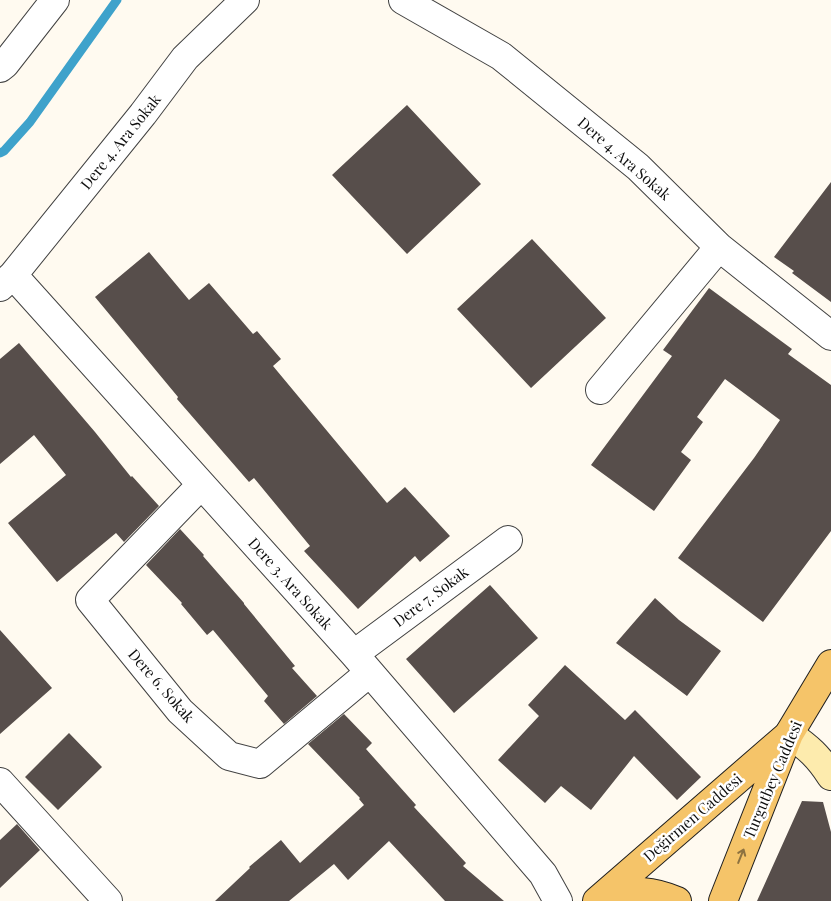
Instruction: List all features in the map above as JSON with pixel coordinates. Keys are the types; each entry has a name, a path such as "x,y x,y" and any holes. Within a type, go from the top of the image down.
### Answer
{"main road":[{"name":"Turgutbey Caddesi","path":"723,901 789,734 831,664"},
{"path":"789,734 806,745 819,758 831,776"},
{"name":"Değirmen Caddesi","path":"601,898 789,734"},
{"path":"601,898 639,891 659,894 677,901"}],"street":[{"path":"0,68 55,0"},
{"name":"Dere 4. Ara Sokak","path":"7,281 144,114 185,58 245,0"},
{"name":"Dere 4. Ara Sokak","path":"404,0 501,56 638,167 719,247 831,336"},
{"path":"600,390 719,247"},
{"name":"Dere 3. Ara Sokak","path":"7,281 201,484 361,663 543,874 558,901"},
{"name":"Dere 6. Sokak","path":"201,484 90,600 180,711 229,756 260,764 361,663"},
{"name":"Dere 7. Sokak","path":"361,663 508,540"},
{"path":"0,782 108,901"}],"building":[{"path":"407,105 481,184 407,254 332,175"},
{"path":"831,182 831,302 774,257"},
{"path":"532,239 606,318 531,388 457,309"},
{"path":"149,252 189,300 209,283 253,334 257,331 281,359 273,366 387,503 405,487 450,536 420,562 415,556 358,609 304,551 310,546 254,478 249,482 177,399 178,397 95,297"},
{"path":"709,288 792,349 788,354 831,385 831,531 763,622 678,558 754,458 780,420 725,379 697,417 703,422 681,452 691,460 654,511 591,465 672,356 663,350"},
{"path":"19,343 131,477 159,506 124,542 116,533 57,582 8,523 66,475 34,435 0,464 0,359"},
{"path":"180,529 244,603 295,666 292,668 317,696 284,724 264,701 268,696 213,630 207,635 182,603 146,565"},
{"path":"490,585 538,638 454,713 406,659"},
{"path":"655,598 679,620 721,651 687,696 616,643"},
{"path":"0,630 52,688 0,734"},
{"path":"565,665 625,720 635,710 701,777 677,800 634,756 591,810 561,786 545,803 498,760 539,716 528,705"},
{"path":"344,714 372,743 366,749 416,805 414,807 466,863 463,866 504,901 445,901 389,841 348,880 334,864 289,901 215,901 249,867 281,840 300,863 364,805 360,798 308,744"},
{"path":"69,733 102,767 58,810 25,777"},
{"path":"802,801 823,802 831,832 831,901 757,901"},
{"path":"17,824 40,850 0,888 0,840"}],"waterway":[{"path":"0,153 30,122 117,0"}]}
